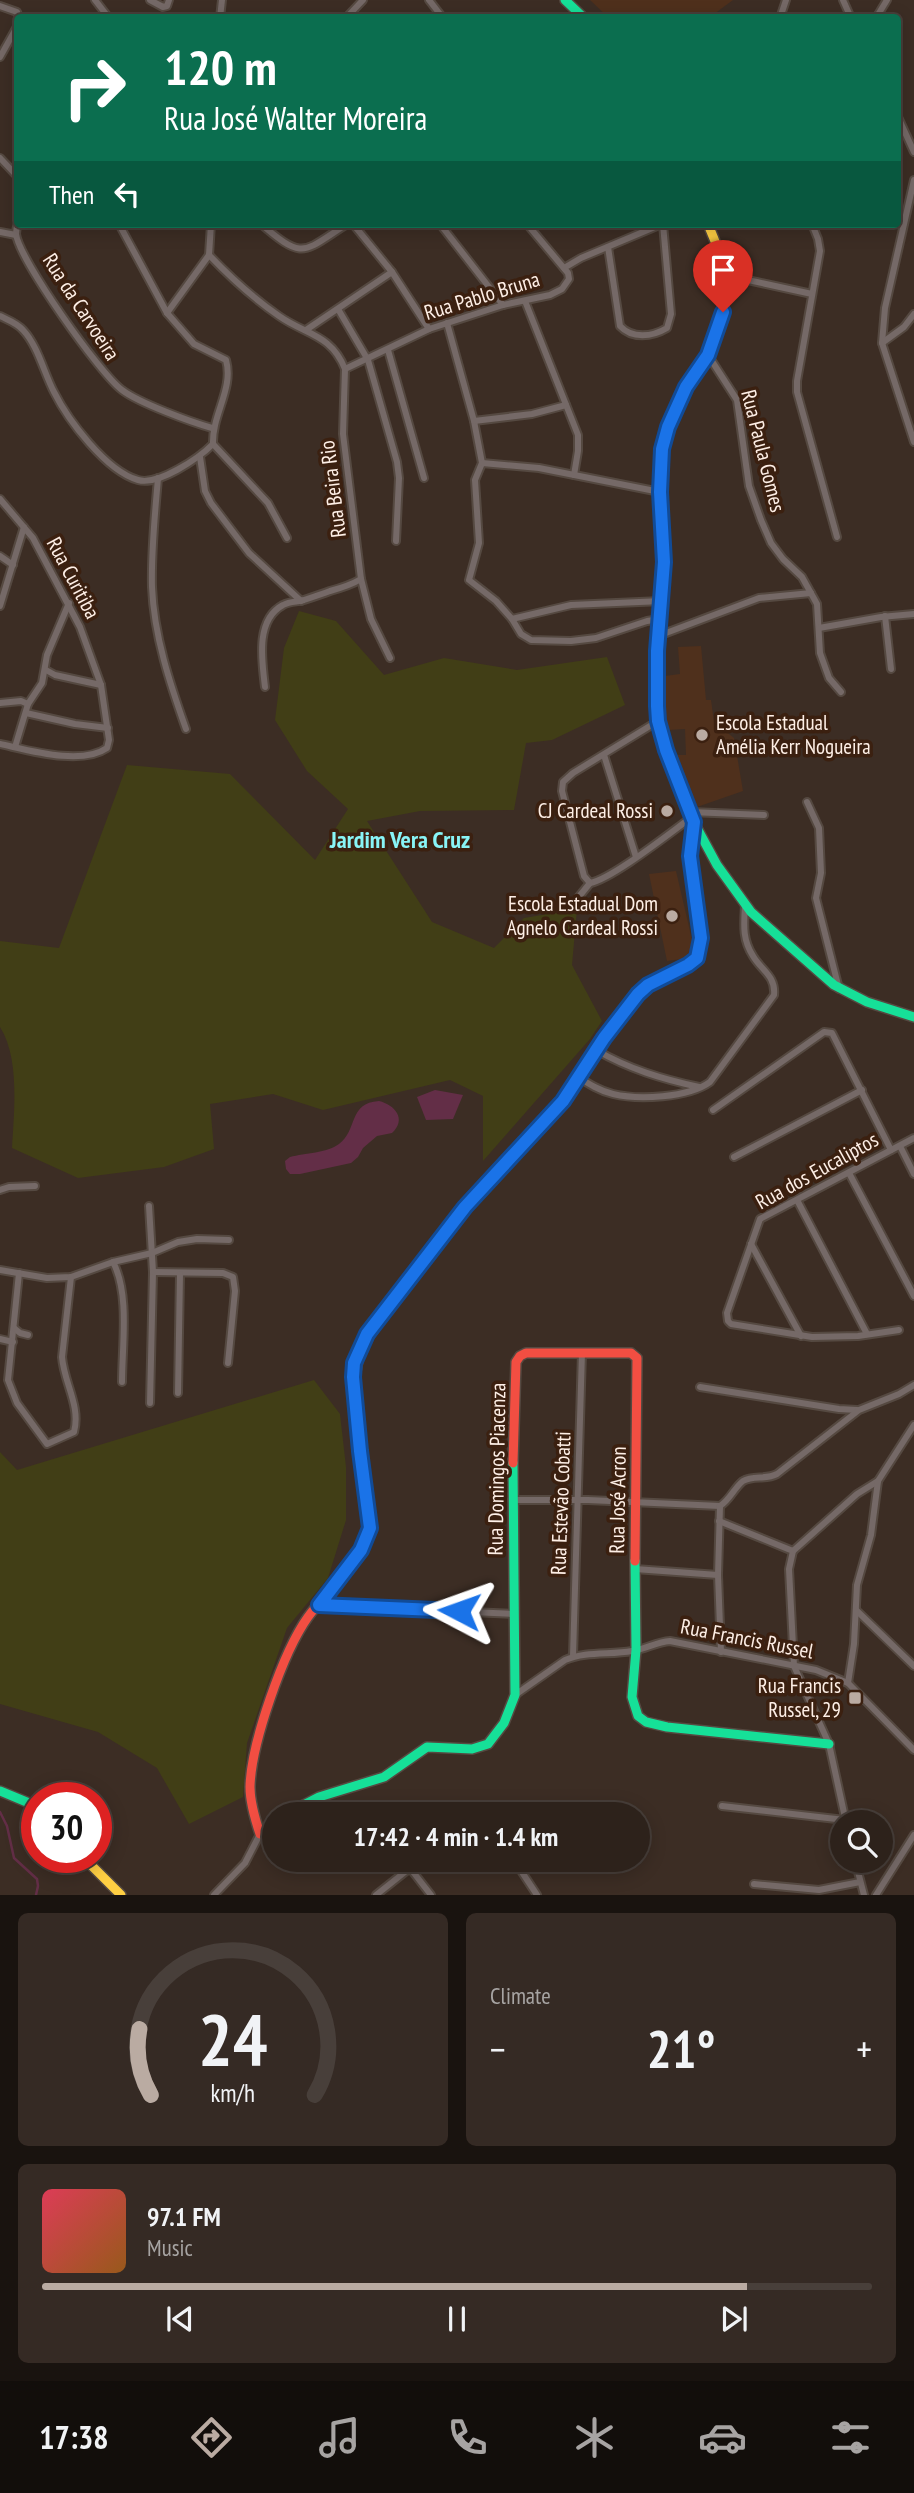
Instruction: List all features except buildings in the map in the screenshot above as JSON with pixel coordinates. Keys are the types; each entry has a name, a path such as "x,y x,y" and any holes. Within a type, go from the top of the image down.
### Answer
{"street":[{"path":"95,0 106,14"},
{"path":"150,0 163,7 167,6 169,0"},
{"path":"429,0 440,14"},
{"path":"565,0 580,14"},
{"path":"0,6 18,14"},
{"path":"0,57 14,32"},
{"path":"901,124 914,152"},
{"path":"0,158 14,173"},
{"path":"914,180 885,308 882,343 914,442"},
{"path":"901,217 905,222"},
{"path":"0,232 16,235 17,228"},
{"path":"121,228 167,313 194,344 226,359 227,385 212,428 213,444 268,503 287,538"},
{"path":"167,313 209,255 211,228"},
{"path":"266,228 284,244 297,249 313,245 341,228"},
{"path":"356,228 392,272 429,329"},
{"path":"443,228 503,305"},
{"path":"530,228 564,268"},
{"name":"Rua Pablo Bruna","path":"345,369 429,329 503,305 550,295 567,285 569,279 564,268 653,228"},
{"path":"608,247 620,326 625,332 634,335 659,332 667,328 671,314 662,228"},
{"path":"709,228 725,275 723,312 708,355 679,400 662,449 660,492 663,543 656,696 658,721 677,782 692,817 720,871 745,905 769,930 839,989 866,1003 914,1017"},
{"path":"814,228 820,251 797,392 837,537"},
{"name":"Rua da Carvoeira","path":"16,235 78,340 104,375 123,391 146,403 212,428"},
{"path":"209,255 247,292 279,316 330,344 345,369"},
{"path":"306,330 392,272"},
{"path":"725,275 812,294"},
{"path":"525,301 579,441 574,475"},
{"path":"338,309 368,360 397,462 400,478 396,541"},
{"path":"882,343 904,327 914,314"},
{"path":"0,316 24,330 71,422 90,444 127,475 139,481 158,478 200,457 213,444"},
{"path":"447,323 474,421 482,463 475,480 474,493 479,543 469,580 496,601 521,634 531,640 571,641 596,638 660,619"},
{"path":"388,350 424,478"},
{"name":"Rua Paula Gomes","path":"708,355 737,400 750,486 771,542 783,559 803,577 817,604 820,653 824,666 841,692"},
{"name":"Rua Beira Rio","path":"345,369 343,434 361,579 371,619 390,657"},
{"path":"474,421 532,414 566,405"},
{"path":"200,457 205,491 211,503 249,553 301,601"},
{"path":"482,463 539,468 660,492"},
{"path":"158,478 153,531 154,603 168,679 186,729"},
{"path":"0,499 24,527"},
{"name":"Rua Curitiba","path":"0,606 24,527"},
{"name":"Rua Curitiba","path":"24,527 33,538 69,603 92,656 101,685 108,728"},
{"path":"0,556 13,565"},
{"path":"265,687 262,659 266,626 275,610 282,605 301,601 361,579"},
{"path":"658,636 759,598 811,593"},
{"path":"512,619 571,606 662,601"},
{"path":"15,747 29,704 40,687 46,670 47,655 69,603"},
{"path":"819,628 886,616 914,614"},
{"path":"886,616 891,669"},
{"path":"46,670 55,675 101,685"},
{"path":"0,703 21,701 29,704"},
{"path":"0,744 52,755 92,754 107,748 108,728 26,713"},
{"path":"590,883 584,876 562,791 563,782 573,773 658,721"},
{"path":"604,755 636,857"},
{"path":"807,802 819,828 821,873 816,898 839,989"},
{"path":"573,904 590,883 598,881 636,857 692,817 764,815"},
{"path":"214,1895 246,1863 260,1834 250,1786 253,1760 296,1638 309,1616 361,1550 370,1528 353,1377 354,1363 360,1348 367,1334 465,1207 563,1101 638,994 697,958 701,938 690,856 692,817"},
{"path":"578,1077 598,1089 614,1094 667,1095 702,1088 717,1073 774,995 771,978 754,959 744,935 745,905"},
{"path":"713,1110 824,1032 832,1033 891,1150"},
{"path":"596,1051 650,1075 702,1088"},
{"path":"734,1157 862,1090"},
{"name":"Rua dos Eucaliptos","path":"898,1330 801,1336 731,1324 727,1313 760,1219 914,1138"},
{"path":"900,1146 914,1174"},
{"path":"849,1173 914,1296"},
{"path":"0,1190 35,1186"},
{"path":"797,1200 867,1334"},
{"path":"149,1206 153,1272 150,1403"},
{"path":"0,1270 47,1278 71,1277 187,1240 229,1240"},
{"path":"751,1244 801,1336"},
{"path":"113,1262 120,1278 122,1294 122,1382"},
{"path":"153,1272 223,1273 233,1277 235,1290 228,1363"},
{"path":"19,1273 8,1380 17,1403 47,1444 74,1432 77,1412 66,1381 62,1357 71,1277"},
{"path":"178,1393 180,1274"},
{"path":"14,1328 28,1335"},
{"path":"0,1339 13,1342"},
{"name":"Rua Estevão Cobatti","path":"573,1656 582,1352"},
{"name":"Rua Domingos Piacenza","path":"515,1695 512,1500 516,1362 526,1353 631,1353"},
{"name":"Rua José Acron","path":"631,1353 638,1358 636,1650 632,1697 638,1716 646,1723 667,1727 829,1744"},
{"path":"512,1500 720,1506 744,1481 777,1474 859,1410 914,1385"},
{"path":"700,1387 859,1410"},
{"path":"848,1682 858,1585 871,1535 878,1481 914,1425"},
{"path":"844,1810 829,1744 794,1666 789,1569 793,1550 856,1494 878,1481"},
{"path":"720,1506 718,1575 721,1652"},
{"path":"719,1521 793,1550"},
{"path":"635,1569 718,1575"},
{"path":"319,1605 513,1614"},
{"path":"856,1610 914,1666"},
{"name":"Rua Francis Russel","path":"515,1695 573,1656 636,1650 660,1641 670,1641 816,1670 848,1682 914,1750"},
{"path":"309,1802 384,1777 427,1748 472,1749 488,1744 504,1723 515,1695"},
{"path":"0,1791 21,1799"},
{"path":"722,1806 830,1819"},
{"path":"876,1895 914,1835"},
{"path":"376,1895 410,1868 431,1895"},
{"path":"522,1872 537,1895"},
{"path":"99,1873 121,1895"},
{"path":"858,1873 864,1895"},
{"path":"754,1884 795,1892 860,1882"}],"shaded area":[{"path":"590,0 733,0 714,14 605,14"},
{"path":"299,611 336,621 384,675 444,658 517,670 607,657 625,705 552,740 526,743 514,810 420,811 367,821 432,922 494,948 524,918 577,909 572,965 602,1021 590,1039 483,1161 483,1096 450,1080 323,1110 273,1094 210,1104 214,1149 164,1167 78,1178 12,1148 14,1086 11,1054 0,1027 0,941 59,948 127,765 230,774 315,860 348,809 307,771 275,720 284,648"},
{"path":"701,646 706,700 711,700 714,722 734,738 743,791 697,807 678,765 677,755 686,755 685,729 668,730 664,701 665,676 680,674 678,647"},
{"name":"Escola Estadual Dom Agnelo Cardeal Rossi","path":"676,871 696,957 667,961 649,874"},
{"path":"435,1090 463,1095 453,1119 426,1120 417,1097"},
{"path":"379,1101 394,1109 399,1123 392,1133 377,1136 351,1163 300,1174 290,1174 286,1169 285,1161 290,1157 322,1151 339,1144 349,1132 362,1107"},
{"path":"314,1380 340,1414 346,1467 346,1520 328,1578 287,1628 247,1743 243,1797 189,1824 157,1768 98,1732 0,1704 0,1452 17,1470"}],"waterway":[{"path":"0,1812 7,1826 14,1858 37,1879 36,1895"}],"traffic: fast":[{"path":"565,0 580,14"},
{"path":"660,729 670,767 691,817 717,865 751,912 834,985 867,1002 914,1017"},
{"path":"309,1802 384,1777 427,1747 472,1749 488,1744 504,1723 515,1695 513,1463"},
{"path":"635,1561 636,1650 632,1697 638,1716 646,1722 667,1727 829,1744"},
{"path":"0,1791 21,1800"}],"traffic: slow":[{"path":"660,729 656,665 664,559 661,461 670,425 721,320 725,274 710,228"},
{"path":"355,1404 355,1377 360,1348 465,1207 563,1101 609,1032"},
{"path":"99,1873 121,1895"}],"traffic: jam":[{"path":"609,1032 642,990 697,958 700,938 690,856 694,823"},
{"path":"513,1463 516,1362 520,1356 526,1353 631,1353 637,1358 635,1561"},
{"path":"260,1834 250,1787 256,1747 270,1699 298,1633 308,1617 357,1559 370,1528 355,1404"}],"place":[{"name":"Escola Estadual Amélia Kerr Nogueira","path":"702,735"},
{"name":"CJ Cardeal Rossi","path":"667,811"},
{"name":"Escola Estadual Dom Agnelo Cardeal Rossi","path":"672,916"},
{"name":"Rua Francis Russel, 29","path":"855,1698"}],"district":[{"name":"Jardim Vera Cruz","path":"400,840"}],"route":[{"path":"459,1611 319,1605 361,1550 370,1528 360,1451 354,1363 367,1334 465,1207 563,1101 624,1010 648,985 697,958 701,938 690,856 690,838 694,822 677,782 658,721 656,675 664,562 660,492 662,449 668,427 686,387 708,355 720,327 723,312"}]}
